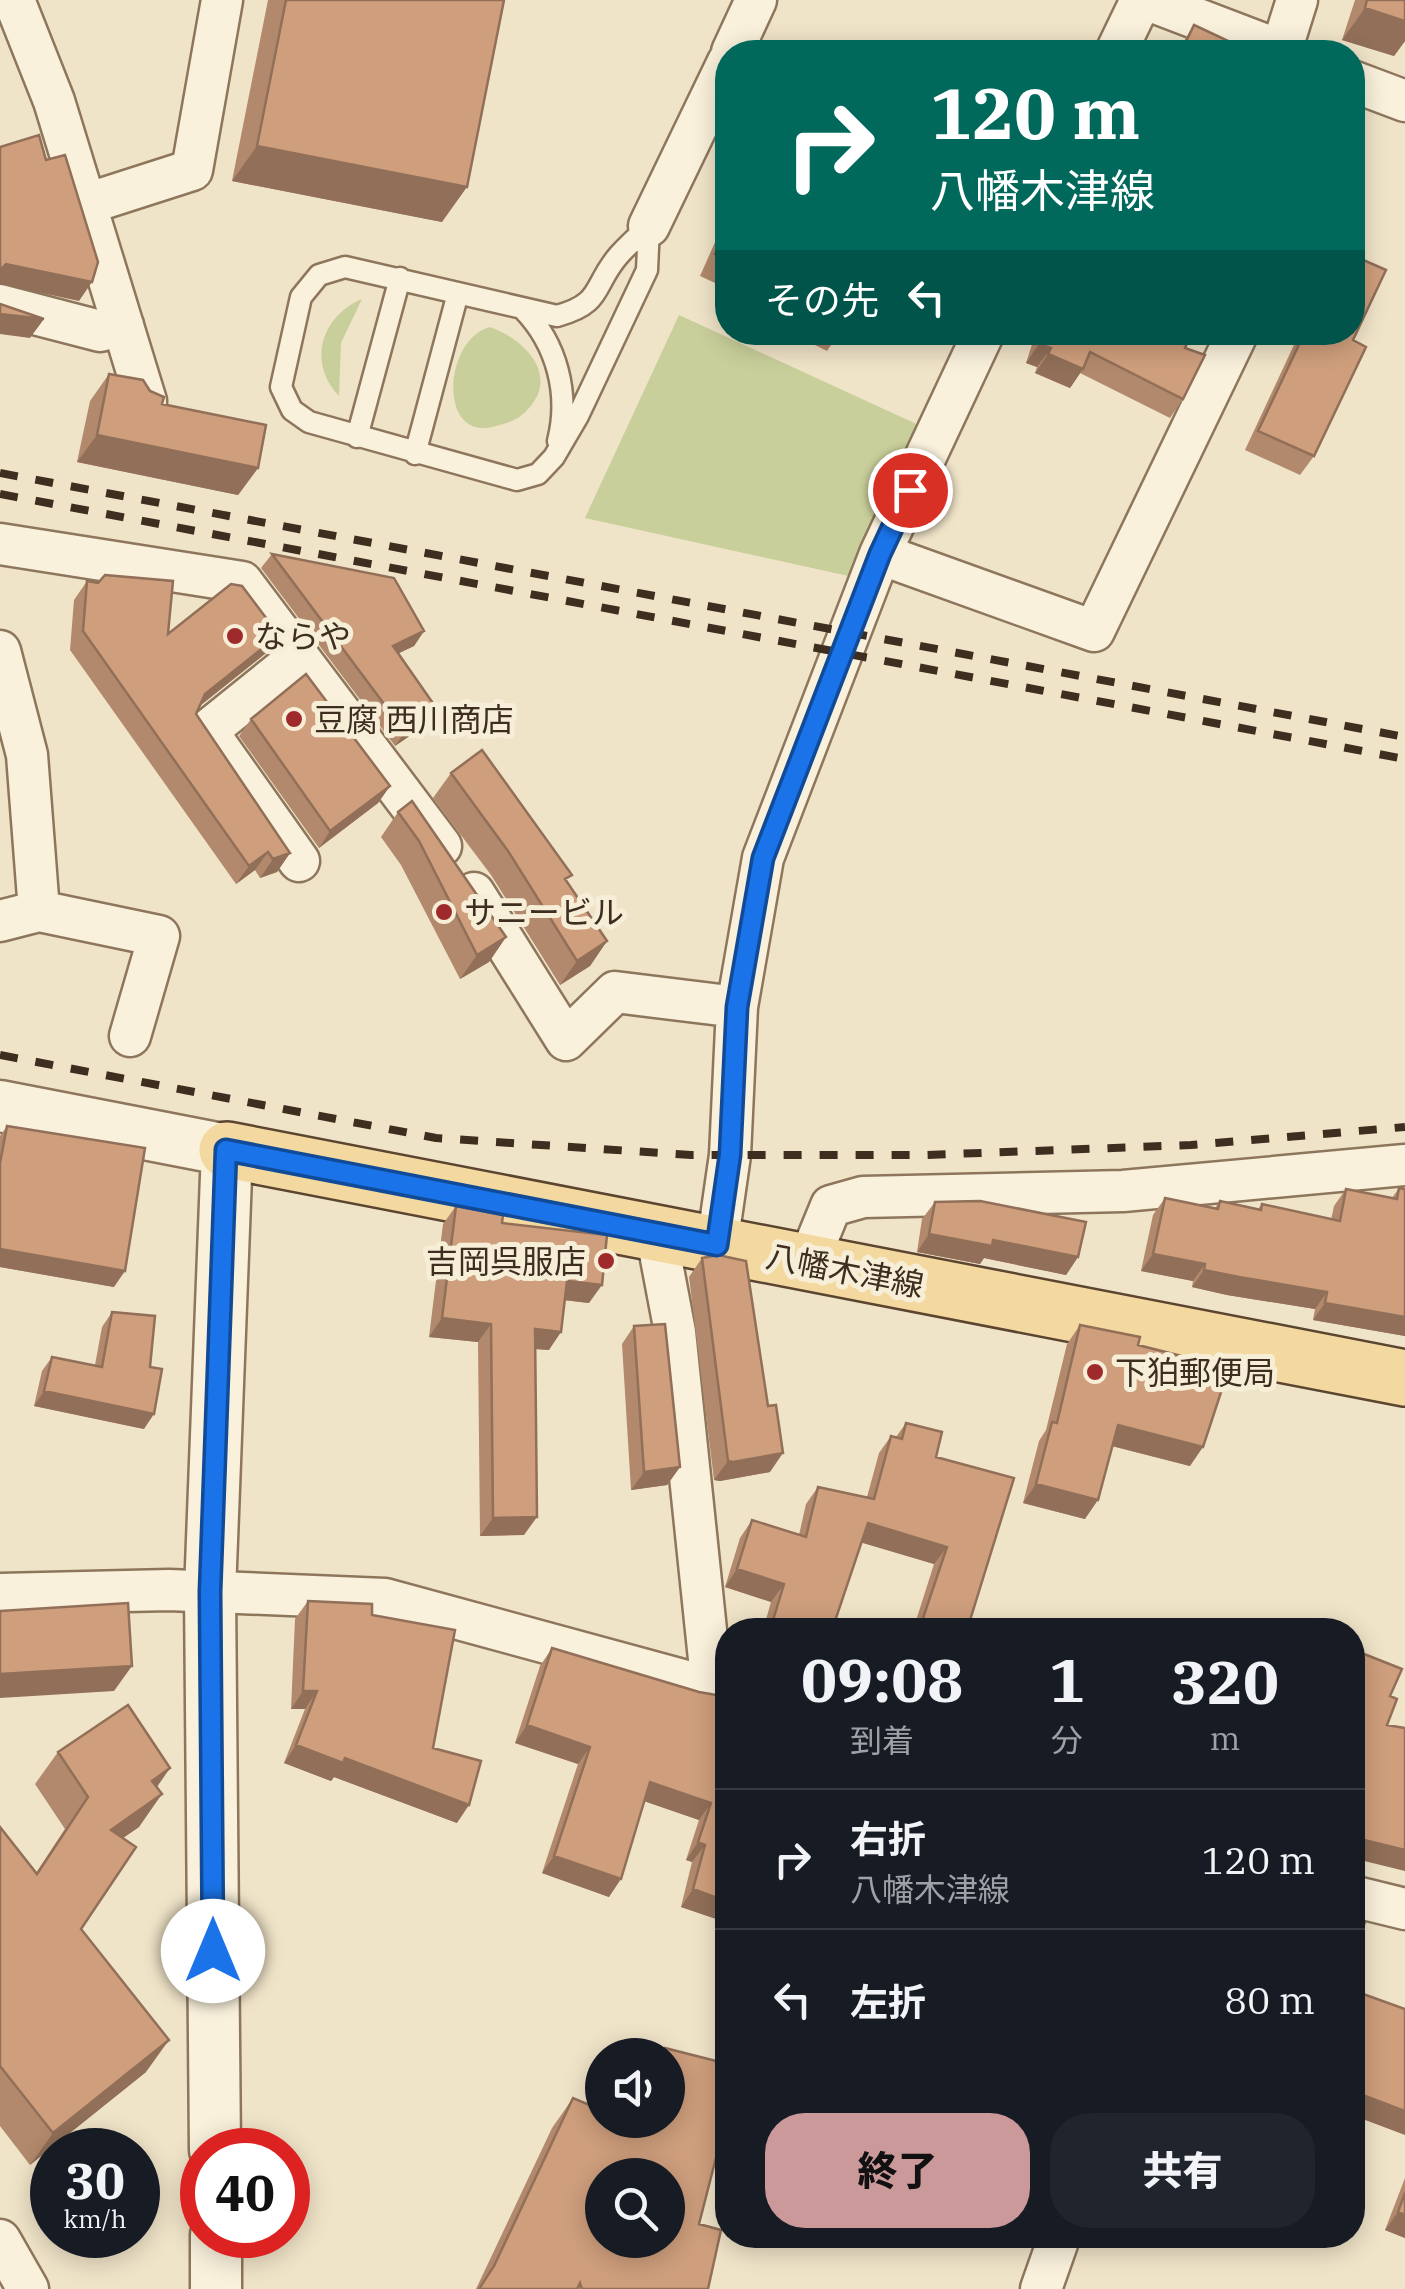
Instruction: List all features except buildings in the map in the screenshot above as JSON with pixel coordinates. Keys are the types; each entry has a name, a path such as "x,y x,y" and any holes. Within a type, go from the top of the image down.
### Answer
{"main road":[{"name":"八幡木津線","path":"226,1150 1405,1378"}],"street":[{"path":"14,0 54,102 146,400"},
{"path":"83,205 192,170 222,0"},
{"path":"738,40 756,0"},
{"path":"1122,40 1144,0 1250,40"},
{"path":"1285,40 1297,0"},
{"path":"649,226 715,89"},
{"path":"1365,90 1405,101"},
{"path":"0,305 100,331 123,325"},
{"path":"717,1245 730,1155 737,1007 763,858 880,554 978,345"},
{"path":"880,554 1094,631 1232,345"},
{"path":"0,544 242,582 471,888 566,1040 615,992 737,1007"},
{"path":"0,651 27,754 39,911"},
{"path":"299,657 207,731 300,861"},
{"path":"0,921 39,911 159,936 130,1036"},
{"path":"0,1106 226,1150 210,1592 215,2128"},
{"path":"808,1262 831,1206 863,1197 1123,1192 1405,1165"},
{"path":"656,1232 675,1332 715,1651"},
{"path":"0,1594 210,1592 385,1599 715,1690"},
{"path":"1365,1899 1405,1908"},
{"path":"0,2240 28,2289"},
{"path":"1042,2289 1056,2248"},
{"path":"216,2258 216,2289"}],"lane":[{"path":"649,226 647,270 554,457 538,474 517,480 309,422 292,410 281,387 301,297 318,275 345,267 558,316 582,309 598,294 616,258 649,226"},
{"path":"357,437 400,278"},
{"path":"416,454 458,293"},
{"path":"523,309 551,349 562,386 563,422 554,457"}],"green space":[{"path":"362,299 341,343 339,396 323,369 323,342 337,317"},
{"path":"679,315 715,332 715,345 744,345 923,427 853,577 585,518"},
{"path":"490,327 525,348 539,370 540,382 538,395 522,415 501,425 477,427 464,420 456,406 453,388 463,350 474,335"}],"railway":[{"path":"0,473 1405,737"},
{"path":"0,494 1405,759"},
{"path":"0,1055 436,1138 691,1155 927,1155 1191,1145 1405,1127"}],"place":[{"name":"ならや","path":"235,636"},
{"name":"豆腐 西川商店","path":"294,719"},
{"name":"サニービル","path":"444,912"},
{"name":"吉岡呉服店","path":"606,1261"},
{"name":"下狛郵便局","path":"1095,1372"}],"route":[{"path":"213,1951 210,1592 226,1150 717,1245 730,1155 737,1007 763,858 880,554 910,490"}]}
